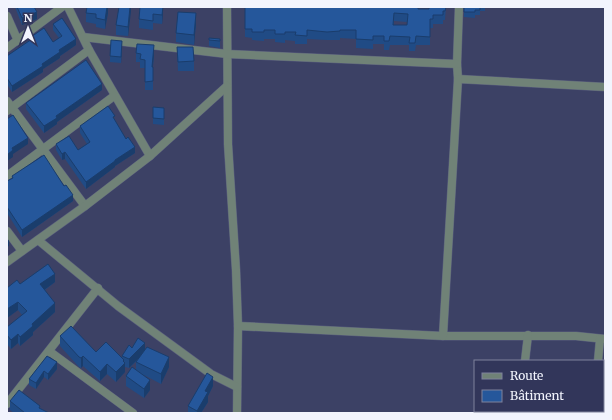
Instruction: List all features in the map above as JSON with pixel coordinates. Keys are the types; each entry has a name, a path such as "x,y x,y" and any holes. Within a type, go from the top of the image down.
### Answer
{"street":[{"path":"7,48 62,7"},
{"path":"68,7 114,96 150,156"},
{"path":"227,7 228,144 238,326 237,413"},
{"path":"442,336 458,79 457,64 459,7"},
{"path":"7,16 18,41"},
{"path":"84,37 227,54 457,64"},
{"path":"85,206 43,149 9,107 89,50"},
{"path":"458,79 605,87"},
{"path":"7,262 85,206 150,156 227,86"},
{"path":"7,176 114,96"},
{"path":"7,232 22,251"},
{"path":"38,240 118,306 211,374 237,386"},
{"path":"7,404 98,288"},
{"path":"238,326 442,336 576,336 602,339 598,360"},
{"path":"525,360 528,335"},
{"path":"49,351 133,413"}],"building":[{"path":"17,7 34,7 37,12 22,18"},
{"path":"87,7 107,7 105,20 96,18 96,14 86,13"},
{"path":"119,7 130,7 128,27 116,25"},
{"path":"140,7 163,7 162,15 153,14 153,21 139,19"},
{"path":"245,7 418,7 418,9 429,9 429,7 446,7 445,11 443,11 443,15 433,15 433,19 430,19 430,37 416,36 415,43 409,43 410,37 390,36 389,41 384,41 384,36 373,36 373,40 356,39 356,30 327,32 307,30 307,36 295,35 296,32 275,34 275,30 252,32 252,29 245,29","holes":["394,13 408,14 407,25 393,25"]},
{"path":"464,7 480,7 480,10 475,10 475,12 464,12"},
{"path":"178,12 196,13 194,35 176,33"},
{"path":"62,18 76,39 59,50 60,52 42,64 43,66 12,86 7,78 7,56 32,39 31,37 44,28 53,42 62,36 53,24"},
{"path":"209,38 220,39 220,41 209,40"},
{"path":"111,40 122,41 121,57 110,56"},
{"path":"137,44 154,45 152,67 153,81 145,82 145,60 140,59 141,54 136,53"},
{"path":"177,47 193,47 194,61 178,62"},
{"path":"86,60 102,84 44,126 26,103"},
{"path":"108,106 115,116 113,117 126,139 128,137 135,147 86,182 65,152 62,154 56,144 69,136 78,150 90,142 80,126"},
{"path":"153,107 164,108 164,119 153,118"},
{"path":"13,115 28,138 12,148 13,150 7,155 7,119"},
{"path":"44,155 64,186 66,185 73,195 22,230 7,207 7,181 13,178 12,176"},
{"path":"48,264 55,274 40,284 55,303 20,337 18,334 11,340 7,335 7,327 27,311 18,302 7,309 7,288 17,280 20,284"},
{"path":"71,326 96,352 106,342 124,360 123,361 125,363 116,372 107,364 100,372 83,356 81,358 79,357 60,336"},
{"path":"138,338 145,343 129,359 122,356 129,345 132,348"},
{"path":"147,347 169,357 161,374 136,362"},
{"path":"47,356 57,362 48,374 44,371 36,383 29,379"},
{"path":"132,367 150,380 144,389 126,376"},
{"path":"207,373 213,377 205,391 208,392 197,411 188,406"},
{"path":"19,390 40,406 39,408 49,413 25,413 10,401"}]}
